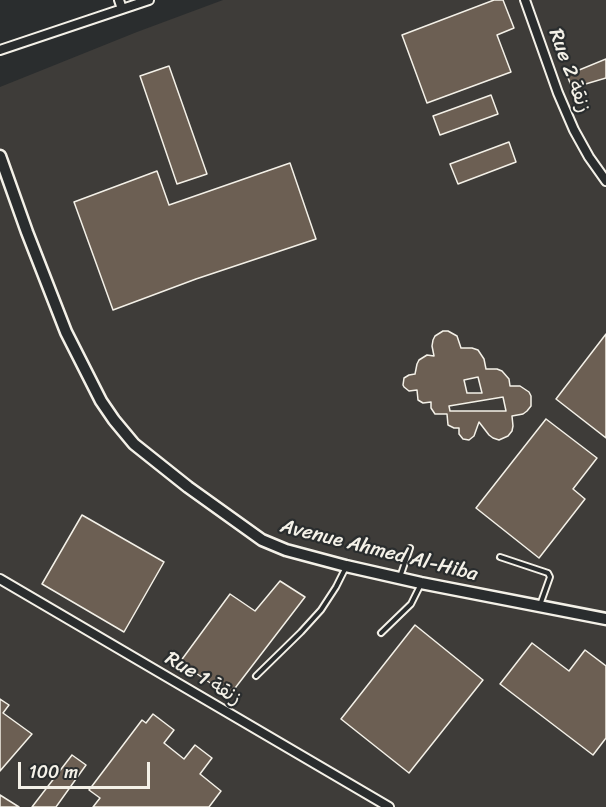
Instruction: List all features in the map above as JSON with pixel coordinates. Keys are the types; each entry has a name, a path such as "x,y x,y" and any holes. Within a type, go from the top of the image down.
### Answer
{"street":[{"path":"119,0 122,9"},
{"path":"0,50 148,0"},
{"name":"Rue 2 زنقة","path":"525,0 570,121 589,158 606,182"},
{"name":"Avenue Ahmed Al-Hiba","path":"0,156 66,332 100,401 134,444 222,513 262,540 286,550 421,583 606,619"},
{"name":"Rue 1 زنقة","path":"0,579 389,807"}],"lane":[{"path":"400,578 410,549"},
{"path":"500,557 548,573 550,577 539,606"},
{"path":"256,676 321,610 346,566"},
{"path":"381,633 411,604 421,583"}],"shaded area":[{"path":"223,0 606,0 606,807 0,807 0,87"}],"building":[{"path":"494,0 503,0 514,28 497,35 511,72 427,103 402,35"},
{"path":"606,59 606,78 572,88 567,75"},
{"path":"169,66 207,174 177,184 140,76"},
{"path":"491,95 498,114 440,135 433,116"},
{"path":"509,142 516,162 458,184 450,164"},
{"path":"290,163 316,239 196,279 113,310 74,202 157,171 169,205"},
{"path":"448,331 457,336 461,348 478,350 484,359 486,369 502,371 509,379 510,386 520,386 529,392 531,406 523,414 512,416 512,431 508,436 499,440 493,438 479,422 474,436 469,440 463,439 459,434 459,428 448,425 447,414 435,414 431,408 431,402 423,403 418,400 417,390 409,391 404,387 404,378 415,374 419,360 427,355 434,356 432,346 435,336","holes":["478,377 482,393 467,393 464,380","503,397 506,411 450,411 449,406"]},
{"path":"606,334 606,438 556,399"},
{"path":"546,419 597,458 573,489 585,499 539,558 476,508"},
{"path":"82,515 164,562 124,632 42,584"},
{"path":"280,581 305,597 229,696 180,662 230,594 255,611"},
{"path":"415,625 483,680 409,773 341,719"},
{"path":"532,643 569,671 585,650 606,666 606,738 593,755 500,684"},
{"path":"0,699 9,705 3,713 32,734 0,771"},
{"path":"153,714 174,730 164,743 184,759 195,745 212,758 200,774 221,791 209,807 93,807 100,798 89,790 142,720 146,723"},
{"path":"72,755 86,765 56,807 32,807"},
{"path":"0,795 19,807 0,807"}]}
